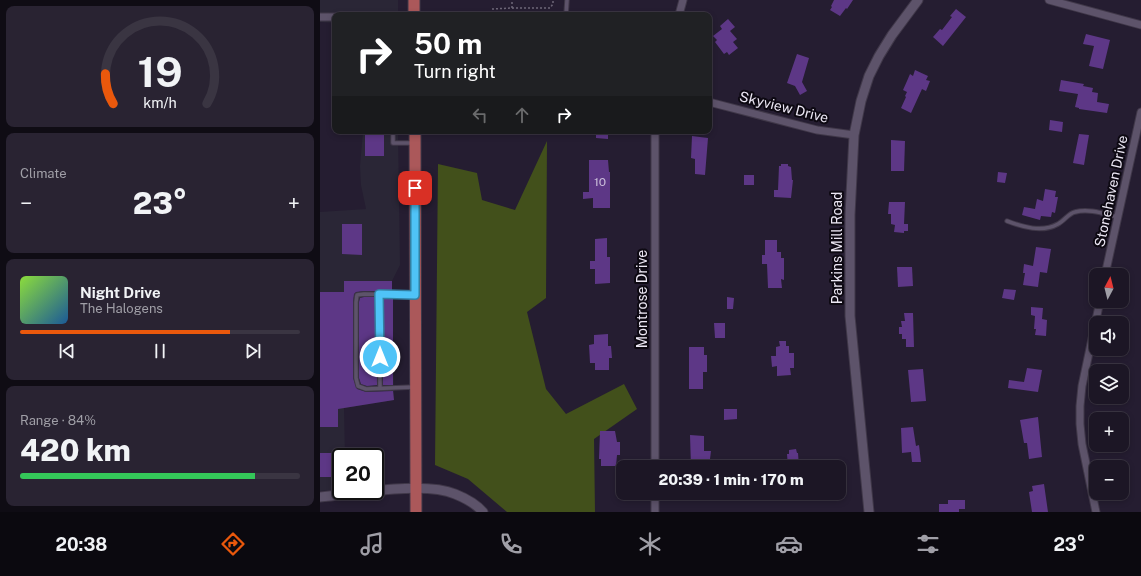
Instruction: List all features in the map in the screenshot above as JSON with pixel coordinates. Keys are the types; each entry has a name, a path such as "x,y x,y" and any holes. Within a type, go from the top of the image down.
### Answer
{"main road":[{"path":"414,0 414,12"},
{"path":"415,134 416,512"}],"street":[{"path":"680,12 682,0"},
{"name":"Parkins Mill Road","path":"869,512 850,316 850,215 854,135 861,101 869,76 892,35 918,0"},
{"path":"1050,0 1141,25"},
{"path":"320,16 332,17"},
{"name":"Skyview Drive","path":"712,103 817,130 854,135"},
{"name":"Stonehaven Drive","path":"1107,268 1141,112"},
{"name":"Montrose Drive","path":"655,134 655,460"},
{"path":"1096,512 1082,444 1080,406 1082,386 1099,308"},
{"path":"320,497 416,488 439,490 454,493 468,500 483,512"},
{"path":"655,500 655,512"}],"lane":[{"path":"566,0 566,12"},
{"path":"393,134 393,143 415,143"},
{"path":"1007,221 1025,227 1044,229 1058,224 1074,212 1084,210 1118,217"},
{"path":"415,295 364,294 357,295 356,302 356,378 358,386 366,389 415,387"},
{"path":"379,294 380,388"}],"path":[{"path":"512,0 512,8"},
{"path":"492,9 550,8 553,4 553,0"}],"shaded area":[{"path":"320,0 398,0 398,12 332,12 332,23 320,22"},
{"path":"363,134 398,134 400,265 392,281 394,400 344,408 345,448 332,448 332,490 320,491 320,212 366,209 361,185 360,166"}],"green space":[{"path":"547,141 546,298 527,312 546,389 566,414 624,384 637,409 594,439 595,512 507,512 468,479 435,465 438,164 477,173 482,200 515,210"}],"building":[{"path":"834,0 853,0 840,16 830,10"},
{"path":"956,9 966,17 943,46 933,37 940,29 942,30"},
{"path":"728,19 735,27 730,31 737,39 733,42 738,48 729,55 727,52 724,54 715,42 717,40 713,36 722,29 720,26"},
{"path":"1086,34 1110,40 1103,69 1089,66 1094,46 1083,44"},
{"path":"797,54 809,58 802,82 807,91 800,95 795,86 787,83"},
{"path":"915,70 928,76 926,80 930,81 926,91 922,89 911,113 901,108 907,92 903,90 910,74 913,76"},
{"path":"1061,80 1084,84 1083,86 1093,88 1092,92 1098,93 1097,102 1109,104 1107,113 1079,109 1075,107 1078,94 1059,91"},
{"path":"1050,120 1063,122 1062,132 1049,130"},
{"path":"365,134 384,134 384,156 365,156"},
{"path":"596,134 608,134 608,139 596,138"},
{"path":"1079,134 1089,135 1084,165 1073,163"},
{"path":"692,136 708,138 705,175 695,174 695,159 691,158"},
{"path":"891,140 905,141 904,171 891,171"},
{"path":"589,160 608,160 610,172 610,208 593,208 593,198 583,199 583,192 589,192"},
{"path":"781,164 788,164 788,166 791,167 793,180 791,198 774,197 774,190 778,190 779,166 781,166"},
{"path":"998,172 1007,173 1005,183 997,182"},
{"path":"744,175 754,175 754,185 744,185"},
{"path":"1045,189 1056,191 1055,197 1058,197 1055,213 1052,212 1051,217 1041,216 1040,220 1022,215 1024,207 1035,209 1037,199 1043,201"},
{"path":"889,202 905,202 904,224 908,224 908,231 904,231 904,233 894,232 895,225 891,224 891,214 888,214"},
{"path":"342,224 362,224 362,255 342,254"},
{"path":"607,238 607,257 610,257 610,283 595,284 595,269 590,269 590,261 595,261 595,239"},
{"path":"765,240 777,240 777,252 781,252 781,258 784,258 784,280 781,279 782,288 768,288 767,264 762,264 762,255 765,255"},
{"path":"1036,247 1051,249 1047,273 1040,272 1038,287 1023,285 1025,273 1023,273 1024,264 1033,266"},
{"path":"897,267 912,267 913,286 898,287"},
{"path":"344,281 392,281 392,291 364,291 356,292 354,294 353,378 357,389 366,392 393,391 394,400 338,409 338,427 320,427 320,292 344,292"},
{"path":"1004,289 1016,290 1014,300 1002,298"},
{"path":"376,297 377,385 367,386 361,384 359,378 359,302 360,298"},
{"path":"727,297 734,298 733,309 727,309"},
{"path":"382,298 393,298 393,385 383,385"},
{"path":"1031,307 1043,308 1042,319 1047,320 1046,336 1035,335 1035,316 1031,315"},
{"path":"904,313 913,313 914,347 906,347 906,339 902,339 902,334 899,334 899,327 902,327 901,321 905,321"},
{"path":"714,323 725,323 725,338 715,338"},
{"path":"608,334 608,346 611,346 612,358 609,358 609,370 595,370 595,363 590,363 589,345 594,344 594,335"},
{"path":"779,341 786,341 786,346 789,346 789,353 794,353 794,368 790,368 791,375 777,376 777,366 772,367 771,356 776,356 776,347 780,346"},
{"path":"689,347 704,347 704,355 707,355 707,372 703,372 703,389 689,389"},
{"path":"1027,368 1042,370 1038,392 1008,388 1009,380 1024,382"},
{"path":"923,369 926,401 911,402 908,370"},
{"path":"724,409 737,409 737,419 724,420"},
{"path":"1038,417 1042,457 1029,459 1027,443 1024,443 1020,420"},
{"path":"913,427 916,446 919,445 921,462 912,462 911,452 902,453 901,428"},
{"path":"600,431 615,431 617,442 620,442 620,455 617,455 616,466 601,466 601,459 599,459"},
{"path":"690,435 704,436 704,451 711,451 710,459 691,460"},
{"path":"796,449 798,460 787,460 787,454 789,454 789,450"},
{"path":"320,453 332,453 332,477 320,477"},
{"path":"1044,484 1048,512 1032,512 1029,492 1033,491 1032,486"},
{"path":"948,500 965,500 965,509 959,509 959,512 939,512 939,504 948,504"}],"route":[{"path":"380,357 379,294 415,295 415,188"}]}
